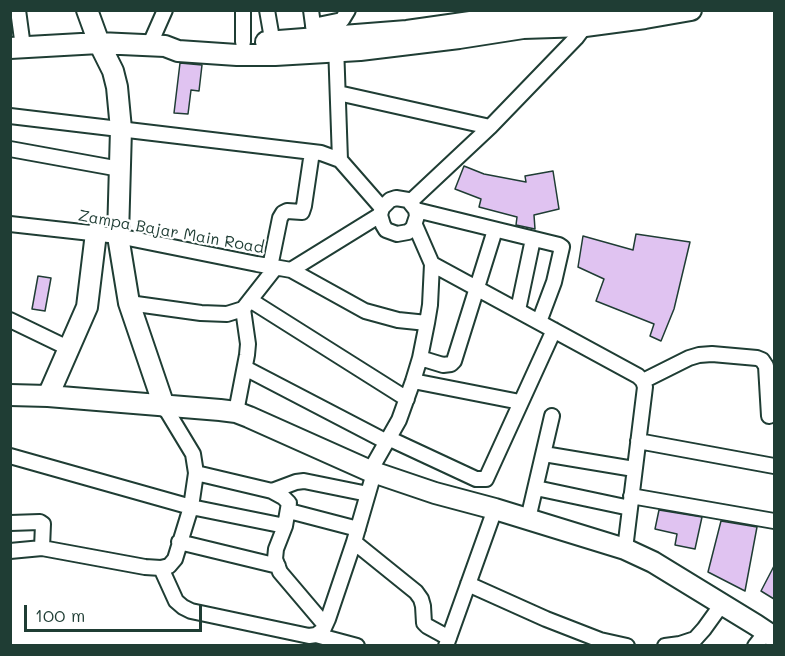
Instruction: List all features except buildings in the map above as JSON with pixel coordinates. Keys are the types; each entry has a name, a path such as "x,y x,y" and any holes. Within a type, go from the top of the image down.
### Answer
{"street":[{"path":"18,10 17,48 99,43 158,45 178,41 243,42 273,48"},
{"path":"10,551 42,548 145,567 169,566 175,559 191,507 196,473 194,454 164,406 129,303 118,236 121,129 117,87 113,71 99,43 87,10"},
{"path":"158,45 165,10"},
{"path":"243,10 243,42"},
{"path":"267,10 273,48"},
{"path":"311,10 323,41 338,93 340,159"},
{"path":"323,41 348,10"},
{"path":"158,45 178,51 237,55 323,41 377,49 592,16 691,10"},
{"path":"413,206 576,38 592,16"},
{"path":"338,93 490,127"},
{"path":"10,116 321,153 340,159 381,211 382,225 391,233 403,234 415,225 417,216 413,206"},
{"path":"10,149 120,169"},
{"path":"129,303 227,314 246,304 273,267 280,218 283,213 302,212 312,152"},
{"path":"291,270 381,211 390,200 402,198 413,206 562,247 554,282 539,322"},
{"name":"Zampa Bajar Main Road","path":"10,224 118,236 291,270 365,311 398,320 426,324"},
{"path":"161,568 177,601 183,608 309,636 321,630 356,536 372,472 399,420 420,358 430,305 432,264 415,225"},
{"path":"420,358 443,365 452,364 495,230"},
{"path":"48,396 87,307 96,233"},
{"path":"518,310 533,239"},
{"path":"432,264 638,376 643,381 645,387 625,549"},
{"path":"236,412 248,344 246,304"},
{"path":"246,304 407,399"},
{"path":"10,320 68,348"},
{"path":"245,368 388,440 482,480 489,474 554,330"},
{"path":"643,381 699,355 757,358 762,360 766,366 770,416"},
{"path":"413,381 520,402"},
{"path":"10,395 48,396 236,412 372,472 625,549 653,562 722,604 765,638"},
{"path":"528,519 552,416"},
{"path":"638,441 774,466"},
{"path":"544,454 634,469"},
{"path":"10,456 191,507 285,526"},
{"path":"196,473 272,491 283,496 289,503 289,511 276,549 275,559 280,572 321,630 357,645"},
{"path":"272,491 296,482 304,482 368,495"},
{"path":"536,488 774,521"},
{"path":"289,511 356,536 416,592 423,606 424,623 448,642 495,509"},
{"path":"10,523 40,522 43,524 42,548"},
{"path":"179,542 278,566"},
{"path":"468,584 600,640 627,645"},
{"path":"665,645 680,644 695,639 703,640 722,604"}]}
